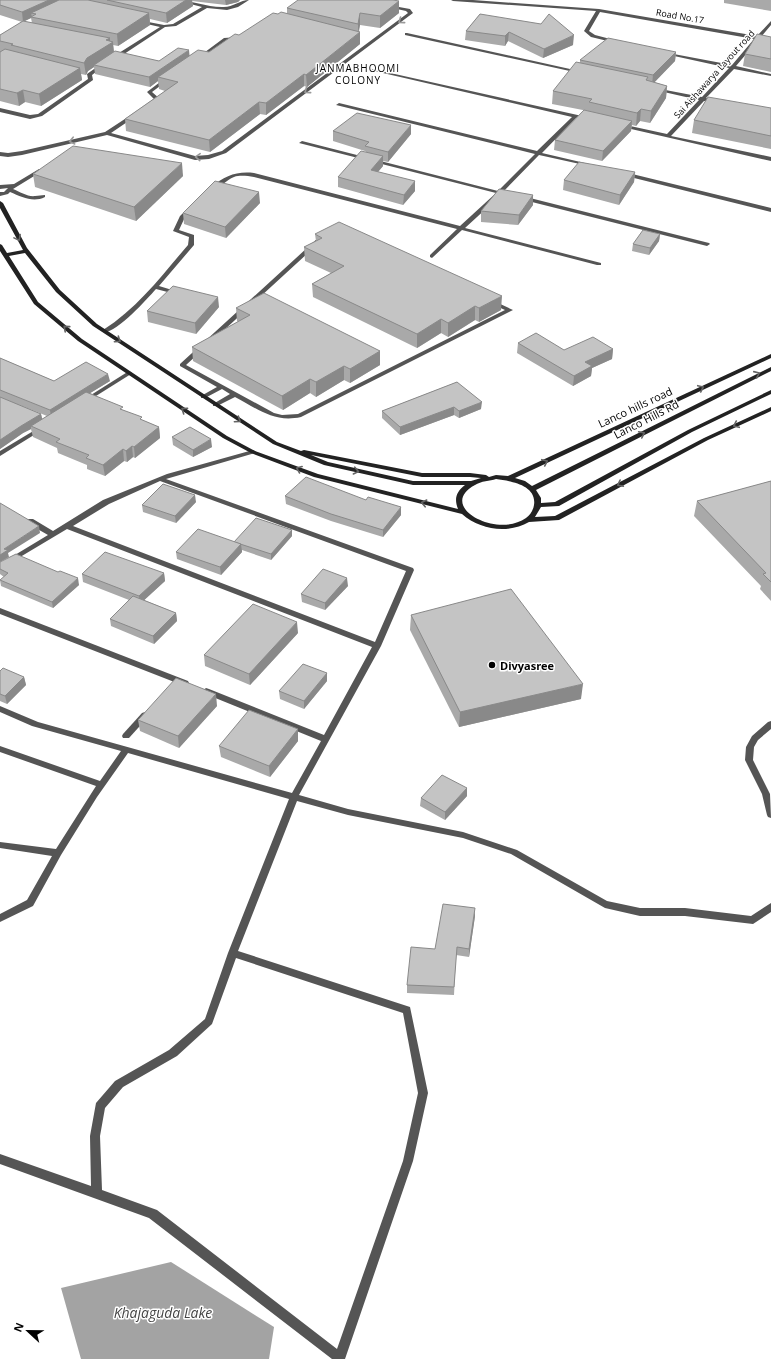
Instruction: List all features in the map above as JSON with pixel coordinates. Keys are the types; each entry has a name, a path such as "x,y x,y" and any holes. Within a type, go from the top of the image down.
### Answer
{"main road":[{"path":"0,204 27,251 58,291 95,325 274,443 326,464 413,483 471,483 492,478"},
{"path":"0,246 36,302 80,340 225,437 253,452 316,476 462,512 474,521 492,526 516,525 528,520 535,514 539,505 538,497 532,489 510,478 492,478 470,475 422,475 365,465 324,454 293,450"},
{"path":"6,255 27,251"},
{"name":"Lanco hills road","path":"510,478 771,356"},
{"name":"Lanco Hills Rd","path":"532,489 771,369"},
{"path":"539,505 556,504 690,431 771,392"},
{"path":"528,520 556,518 706,439 771,409"},
{"path":"690,431 706,439"},
{"path":"462,512 458,505 458,497 463,489 471,483"}],"street":[{"path":"177,0 227,10 234,8 247,0"},
{"name":"Road No.17","path":"453,0 599,10 771,40"},
{"path":"134,20 164,26 174,25 206,6"},
{"path":"107,133 194,158 209,157 224,152 411,13 408,10 387,6"},
{"path":"599,10 586,31 592,36 619,42"},
{"name":"Sai Aishawarya Layout road","path":"668,136 732,68 771,22"},
{"path":"91,79 89,75 91,73 164,26"},
{"path":"193,62 226,40 236,39 245,34"},
{"path":"407,34 586,74"},
{"path":"364,40 371,42"},
{"path":"117,49 125,50"},
{"path":"656,51 771,75"},
{"path":"370,69 598,121"},
{"path":"144,108 157,99 149,94 150,91 174,75"},
{"path":"83,77 91,79"},
{"path":"0,110 30,117 40,115 91,79"},
{"path":"649,87 726,104"},
{"path":"339,105 593,167"},
{"path":"0,154 8,155 22,153 107,133 137,112"},
{"path":"432,256 460,228 499,193 575,116"},
{"path":"614,124 771,159"},
{"path":"302,143 707,244"},
{"path":"0,194 48,166"},
{"path":"616,172 771,210"},
{"path":"207,193 233,174 240,173 599,264"},
{"path":"0,187 12,188 31,197 38,198 44,196"},
{"path":"105,331 116,326 154,287 191,244 192,236 176,231 183,216 193,206"},
{"path":"332,228 510,310 299,416 281,417 272,414 235,394 182,365 332,228"},
{"path":"154,287 184,294"},
{"path":"77,406 129,373"},
{"path":"203,397 221,386"},
{"path":"215,405 235,394"},
{"path":"0,454 44,426"},
{"path":"0,567 106,502 161,479 253,452"},
{"path":"97,1193 95,1136 100,1106 119,1084 173,1053 209,1021 233,953 294,797 377,646 410,570 161,479"},
{"path":"26,519 52,534"},
{"path":"68,526 377,646"},
{"path":"0,611 174,683 194,687 326,739"},
{"path":"126,736 151,708"},
{"path":"0,709 35,724 348,812 463,835 514,852 605,904 640,912 685,912 753,920 771,906"},
{"path":"771,724 755,738 750,747 749,760 766,794 771,815"},
{"path":"0,749 84,780 102,785"},
{"path":"0,918 30,903 58,854 102,785 127,750"},
{"path":"0,845 58,854"},
{"path":"0,1159 153,1214 340,1358 408,1161 423,1093 407,1010 233,953"}],"water":[{"name":"Khajaguda Lake","path":"171,1262 274,1327 269,1359 81,1359 61,1288"}],"building":[{"path":"0,0 49,0 22,12 0,5"},
{"path":"59,0 88,0 149,13 117,34 31,17 36,14 31,13"},
{"path":"107,0 186,0 166,13"},
{"path":"298,0 399,1 380,16 360,13 358,24 287,8"},
{"path":"281,12 360,32 306,75 304,74 266,103 259,102 209,140 125,119 178,82 158,77 198,50 209,52 235,34 239,35 273,13 278,14"},
{"path":"480,14 541,24 549,14 574,35 544,49 509,32 505,36 466,31"},
{"path":"23,21 110,38 106,40 113,42 87,58 84,63 0,41 0,35"},
{"path":"757,34 771,37 771,59 745,54"},
{"path":"608,38 676,52 653,75 580,60"},
{"path":"178,48 189,50 149,77 94,65 115,51 159,61"},
{"path":"5,49 80,68 39,94 23,90 17,93 0,89 0,52"},
{"path":"576,62 648,77 646,80 667,86 651,111 641,109 637,113 589,102 592,99 553,91"},
{"path":"708,97 771,108 771,136 694,120"},
{"path":"584,110 632,121 603,151 555,140"},
{"path":"357,113 411,125 388,152 365,146 369,142 333,131"},
{"path":"73,146 182,163 134,207 33,174"},
{"path":"361,151 383,156 371,170 415,181 404,195 338,177"},
{"path":"579,162 635,172 620,195 564,180"},
{"path":"215,181 259,192 225,227 183,213"},
{"path":"499,189 533,195 519,215 481,211"},
{"path":"339,222 502,296 479,308 475,306 448,323 441,319 417,334 312,284 344,266 304,247 322,238 315,234"},
{"path":"643,230 660,234 650,248 633,244"},
{"path":"173,286 218,297 195,323 147,311"},
{"path":"264,293 380,351 350,369 344,366 316,382 310,379 282,396 192,347 250,315 236,308"},
{"path":"536,333 564,350 593,337 613,349 585,362 592,366 574,376 518,343"},
{"path":"0,358 54,381 86,362 108,374 50,410 0,390"},
{"path":"457,382 482,402 459,411 454,407 400,427 382,411"},
{"path":"86,392 123,407 120,409 142,417 140,419 159,427 134,447 132,446 126,451 123,449 103,465 86,458 89,455 56,442 60,439 31,426"},
{"path":"0,397 41,414 0,440"},
{"path":"190,427 211,439 193,450 172,437"},
{"path":"306,477 366,500 368,497 401,507 383,530 331,514 285,496"},
{"path":"771,481 771,582 763,574 766,573 697,501"},
{"path":"163,484 195,495 175,516 142,505"},
{"path":"0,503 39,526 4,549 8,550 0,555"},
{"path":"256,518 292,530 271,554 234,542"},
{"path":"198,529 241,544 220,567 176,552"},
{"path":"105,552 164,573 139,596 82,574"},
{"path":"16,554 58,572 60,571 78,578 52,602 0,580 8,573 0,569 0,562"},
{"path":"323,569 347,578 325,603 301,594"},
{"name":"Divyasree","path":"511,589 583,684 460,712 411,615"},
{"path":"133,596 176,613 153,636 110,619"},
{"path":"253,604 297,622 249,674 204,655"},
{"path":"303,664 327,673 304,701 279,691"},
{"path":"3,668 24,677 5,696 0,694 0,671"},
{"path":"176,678 216,694 178,736 138,720"},
{"path":"249,710 298,729 269,766 219,746"},
{"path":"442,775 467,788 445,812 421,798"},
{"path":"443,904 475,908 469,949 457,947 454,987 407,985 411,947 435,949"}],"place":[{"name":"Divyasree","path":"492,665"}],"district":[{"name":"JANMABHOOMI COLONY","path":"358,74"}]}
